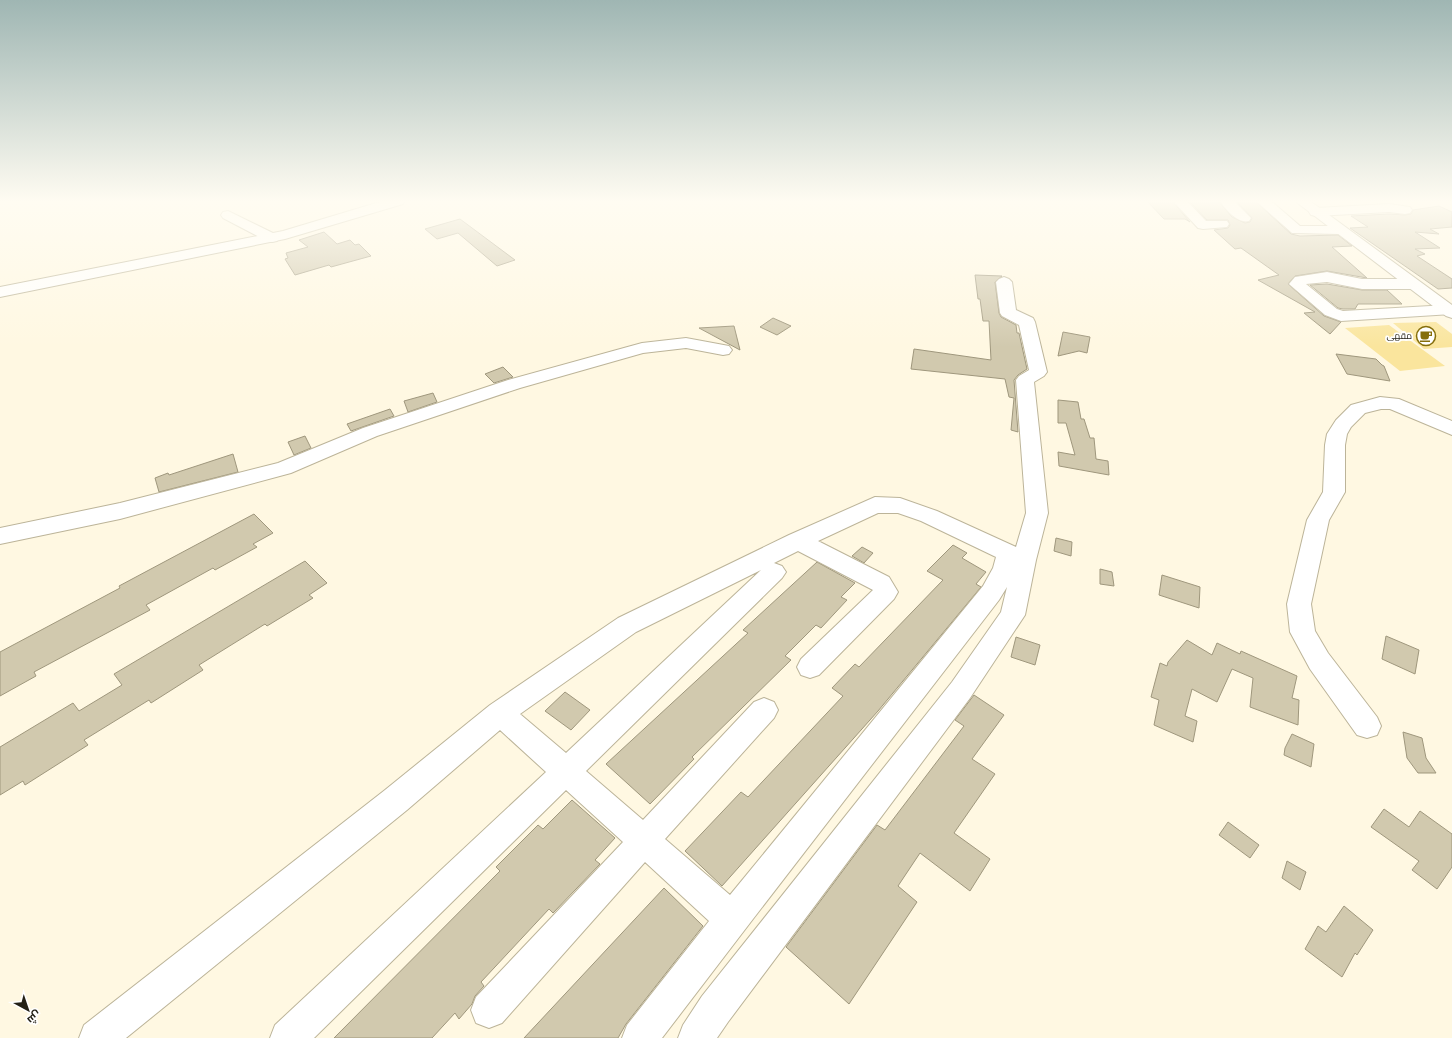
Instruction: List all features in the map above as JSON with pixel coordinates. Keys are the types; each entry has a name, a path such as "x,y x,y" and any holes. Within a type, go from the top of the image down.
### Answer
{"street":[{"path":"0,292 214,249"},
{"path":"1365,249 1450,312"},
{"path":"1411,284 1362,284 1331,277 1300,280 1297,282 1297,285 1331,312 1341,316 1450,312"},
{"path":"640,1038 732,919 991,593 1005,569 1016,556 1037,513 1025,380 1038,372 1027,322 1008,313 1004,282"},
{"path":"0,536 120,511 284,468 370,432 507,386 642,348 686,343 723,350"},
{"path":"1367,726 1319,660 1303,632 1299,604 1318,520 1334,492 1335,446 1337,434 1343,424 1358,409 1392,403 1416,412 1452,429"},
{"path":"96,1038 396,800 500,713 627,625 797,541 874,505 900,506 929,516 1016,556"},
{"path":"797,541 881,583 886,592 810,667"},
{"path":"696,1038 715,1009 961,690 1009,622 1013,615 1016,556"},
{"path":"288,1038 774,572"},
{"path":"490,1010 764,710"},
{"path":"500,713 732,919"}],"shaded area":[{"path":"1436,322 1452,334 1452,347 1424,349 1393,323"},
{"path":"1389,325 1445,366 1400,371 1345,328"}],"building":[{"path":"299,249 364,249 371,256 331,267 329,265 295,275 285,259 288,258 286,253"},
{"path":"477,249 501,249 515,260 497,266"},
{"path":"1243,249 1335,249 1367,278 1327,271 1295,276 1288,284 1324,316 1341,322 1330,334 1304,313 1315,312 1258,280 1279,275"},
{"path":"1381,249 1416,249 1425,254 1417,256 1452,279 1452,288 1438,289"},
{"path":"975,275 1002,276 995,282 999,313 1001,317 1016,325 1017,333 1019,333 1027,369 1018,375 1014,380 1018,432 1011,430 1014,398 1009,397 1005,379 911,369 914,349 991,360 989,321 983,321"},
{"path":"1327,284 1362,290 1387,290 1402,304 1358,304 1355,309 1338,308 1310,285"},
{"path":"773,318 791,326 777,335 760,327"},
{"path":"734,326 740,350 699,328"},
{"path":"1063,332 1090,337 1087,353 1079,351 1058,356"},
{"path":"1336,354 1376,359 1384,366 1390,381 1347,374"},
{"path":"503,367 513,377 494,383 485,374"},
{"path":"433,393 437,402 408,412 404,401"},
{"path":"1058,400 1078,402 1081,419 1084,419 1090,438 1094,438 1096,459 1108,461 1109,475 1059,466 1058,452 1075,455 1066,423 1058,423"},
{"path":"390,409 394,416 351,431 347,424"},
{"path":"305,436 311,448 294,455 288,442"},
{"path":"233,454 238,472 159,492 155,478 168,473 169,475"},
{"path":"254,514 273,533 253,544 257,547 215,570 213,568 146,605 150,610 34,672 36,676 0,696 0,652"},
{"path":"1056,538 1072,542 1071,556 1054,551"},
{"path":"953,545 967,553 962,558 986,572 976,584 981,587 878,711 722,886 685,851 741,792 748,797 843,696 832,688 855,664 859,667 943,580 927,571"},
{"path":"862,547 873,553 864,563 852,556"},
{"path":"305,561 327,583 309,595 313,598 267,626 265,624 199,665 203,670 151,703 149,700 84,740 88,745 25,785 23,781 0,795 0,747 73,703 79,711 122,685 114,674"},
{"path":"817,562 855,583 841,597 847,600 821,628 816,625 785,656 791,660 692,757 694,759 650,804 606,764 748,633 743,630"},
{"path":"1100,569 1112,572 1114,586 1100,584"},
{"path":"1162,575 1200,587 1199,608 1159,595"},
{"path":"1386,636 1419,650 1415,674 1382,659"},
{"path":"1016,637 1040,645 1035,665 1011,657"},
{"path":"1187,640 1212,655 1217,643 1240,654 1241,651 1297,676 1292,698 1299,700 1298,725 1250,707 1253,678 1232,669 1217,702 1192,689 1185,716 1197,721 1193,742 1154,725 1159,700 1151,697 1160,663 1167,666 1168,662"},
{"path":"565,692 590,710 571,730 545,711"},
{"path":"974,695 1004,715 972,759 995,774 954,833 990,859 970,891 920,853 898,886 917,902 849,1004 786,947 877,825 885,830 964,726 955,720"},
{"path":"1403,732 1422,738 1426,758 1436,773 1418,773 1407,758"},
{"path":"1292,734 1314,744 1311,767 1284,755 1285,748"},
{"path":"572,800 615,838 595,860 600,864 553,913 549,909 481,982 484,986 475,996 472,1004 459,1019 455,1013 432,1038 334,1038 500,871 496,867 538,825 543,829"},
{"path":"1384,809 1409,827 1420,811 1452,834 1452,867 1437,889 1412,870 1419,861 1371,827"},
{"path":"1228,822 1259,845 1250,858 1219,835"},
{"path":"1287,861 1306,872 1300,890 1282,878"},
{"path":"664,888 703,926 626,1024 618,1038 524,1038"},
{"path":"1344,906 1373,930 1357,955 1355,953 1342,977 1305,949 1318,926 1326,932"}],"place":[{"name":"مقهى","path":"1426,336"}]}
